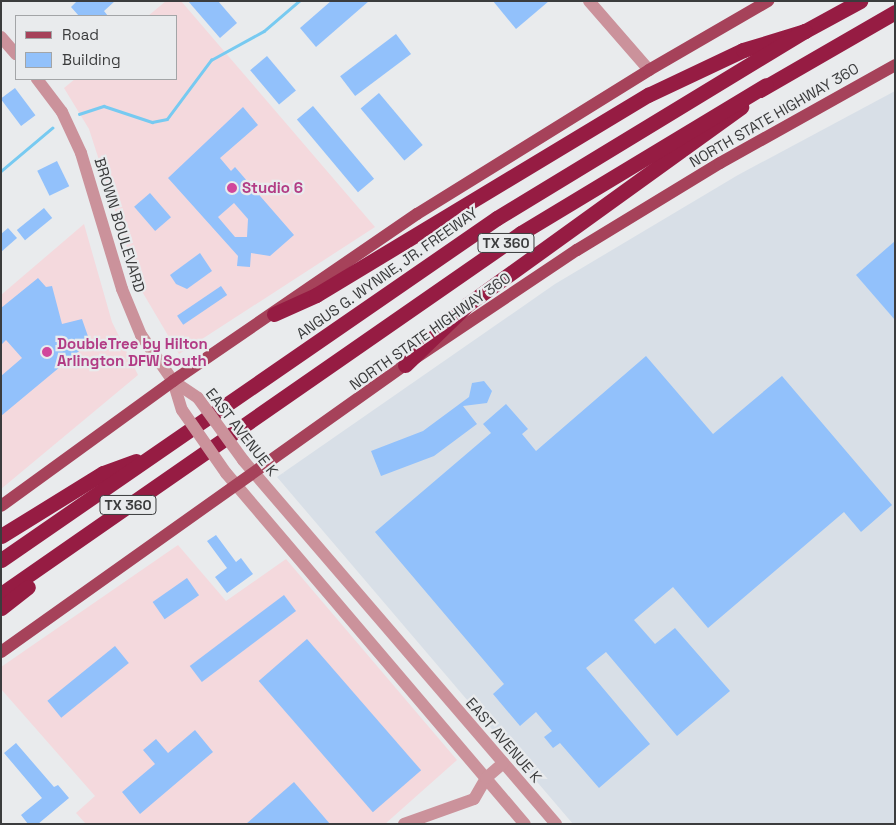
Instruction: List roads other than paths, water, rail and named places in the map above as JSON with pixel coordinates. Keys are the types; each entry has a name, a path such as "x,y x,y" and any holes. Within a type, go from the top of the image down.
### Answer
{"highway":[{"name":"TX 360","path":"804,31 853,5"},
{"name":"TX 360","path":"1,594 513,239 766,85 863,28 895,12"},
{"path":"274,314 316,295 648,95 743,50 804,31"},
{"name":"ANGUS G. WYNNE, JR. FREEWAY","path":"1,560 497,218 804,31"},
{"path":"405,365 468,304 719,127 766,85"},
{"path":"1,536 103,474 158,452"},
{"path":"1,608 44,573 52,560"}],"main road":[{"path":"1,506 173,381 274,314 417,214 649,70 768,1"},
{"name":"NORTH STATE HIGHWAY 360","path":"1,652 255,475 405,365 577,250 720,163 895,65"}],"street":[{"path":"589,1 649,70"},
{"path":"1,37 15,53"},
{"name":"BROWN BOULEVARD","path":"39,80 62,112 82,153 122,289 141,335 173,381"},
{"path":"173,381 182,410 226,473 525,824"},
{"name":"EAST AVENUE K","path":"173,381 198,398 243,460 317,550 556,824"},
{"path":"302,564 317,550"},
{"path":"404,824 464,805 474,799 486,778 503,763"}],"waterway":[{"path":"79,114 104,106 152,122 167,119 211,60 264,31 299,1"},
{"path":"1,171 52,128"}],"place":[{"name":"Studio 6","path":"232,188"},
{"name":"DoubleTree by Hilton Arlington DFW South","path":"47,352"}]}
